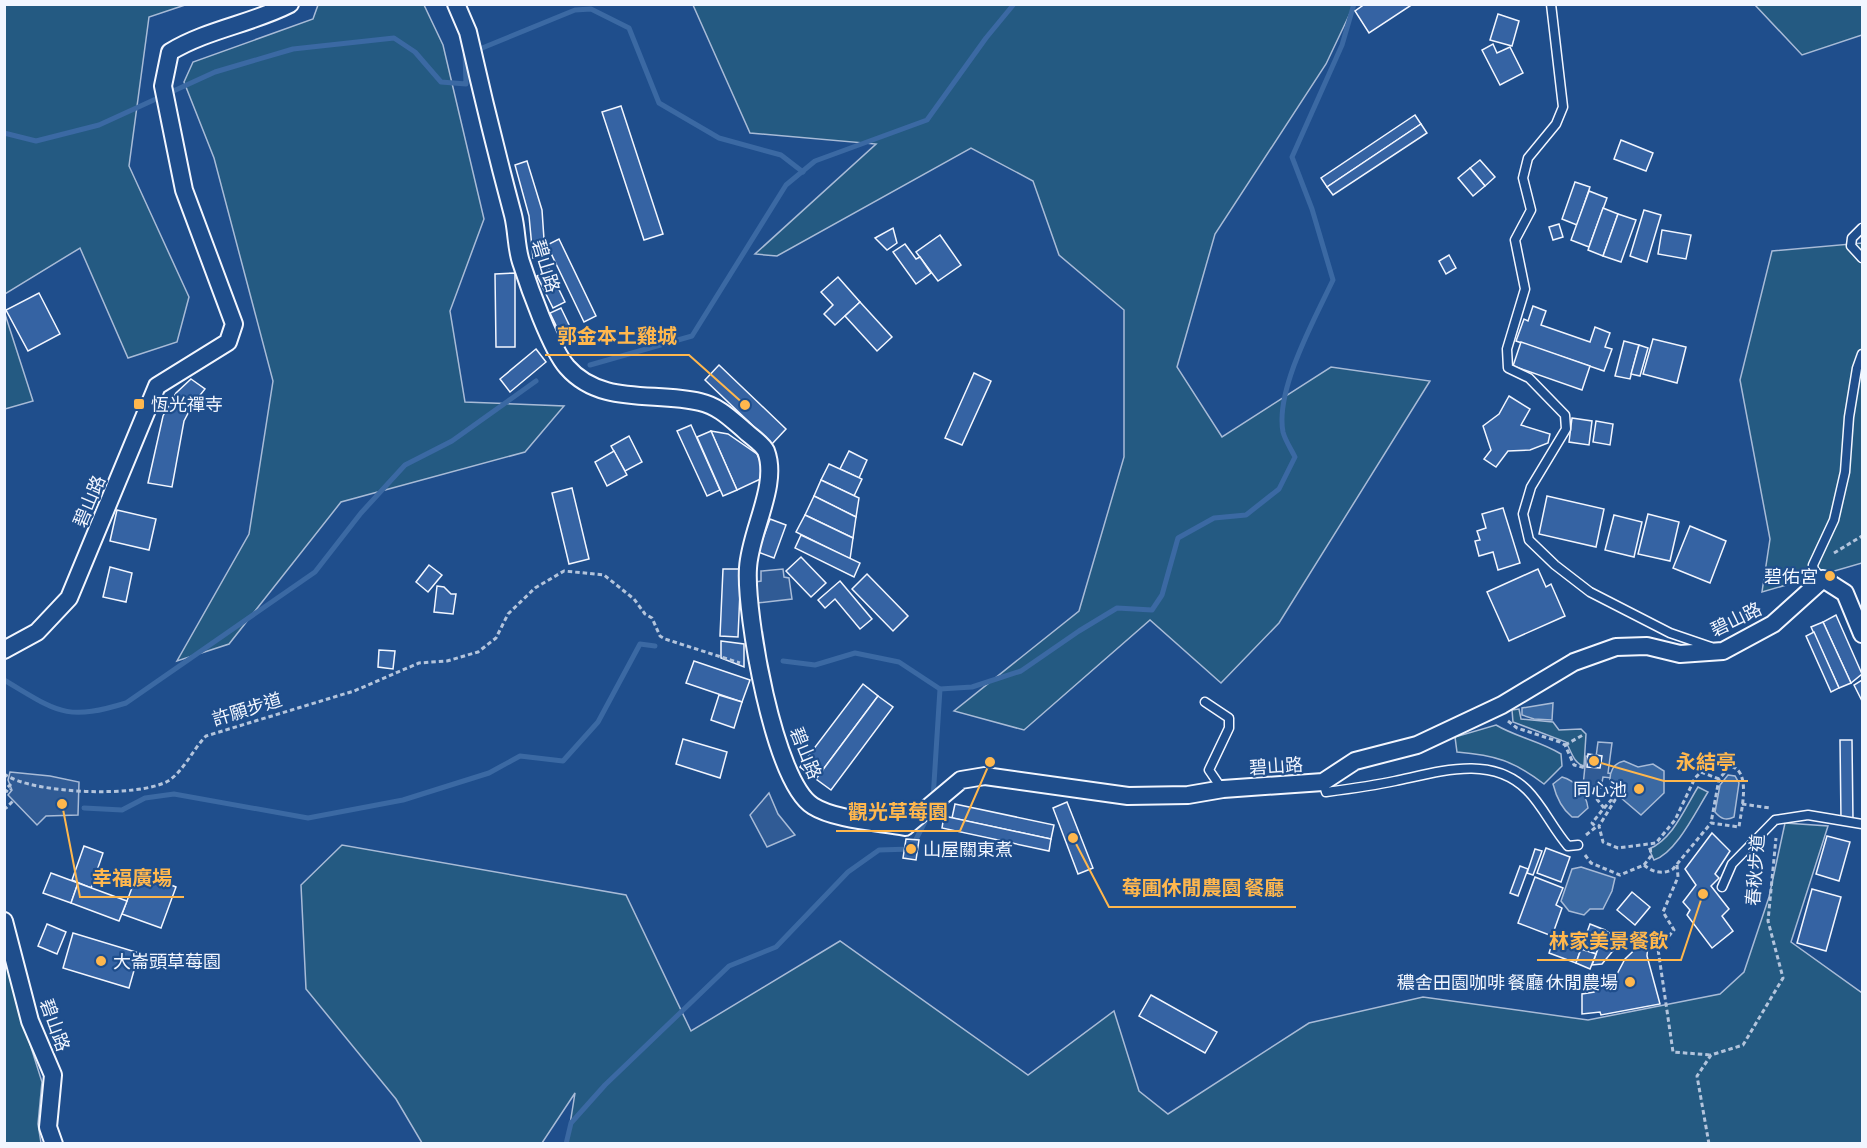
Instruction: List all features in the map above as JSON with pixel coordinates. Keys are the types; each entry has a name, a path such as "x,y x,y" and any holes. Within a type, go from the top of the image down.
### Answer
{"street":[{"name":"碧山路","path":"4,650 37,632 69,598 157,386 228,342 234,324 184,190 163,86 170,52 201,35 271,14 290,4"},
{"name":"碧山路","path":"456,4 468,32 514,220 520,260 557,353 568,368 594,388 638,397 699,402 723,411 765,448 771,473 752,542 748,568 749,607 759,668 783,757 798,790 812,806 837,815 905,826 961,780 985,776 1128,796 1188,795 1323,782 1355,761 1417,746 1502,705 1574,662 1616,646 1647,646 1680,654 1723,651 1773,624 1823,579"},
{"path":"1823,579 1845,593 1863,634"},
{"name":"碧山路","path":"4,921 30,1021 53,1075 48,1127 54,1143"}],"lane":[{"path":"1551,4 1563,106 1556,124 1528,158 1523,178 1531,210 1515,240 1526,289 1507,349 1508,368 1530,378 1556,403 1565,415 1566,429 1532,486 1523,514 1529,540 1555,565 1590,592 1670,633 1723,651"},
{"path":"1863,228 1852,238 1851,246 1863,258"},
{"path":"1823,579 1814,570 1813,565 1834,520 1845,472 1849,417 1857,368 1863,354"},
{"path":"1205,702 1229,718 1229,728 1209,770 1222,790"},
{"path":"1323,782 1326,792 1354,789 1453,769 1476,768 1498,772 1517,781 1529,791 1568,846 1580,843"},
{"path":"1722,887 1732,864 1775,820 1808,815 1863,824"}],"path":[{"path":"1823,579 1831,555 1863,536"},
{"name":"許願步道","path":"4,774 55,789 81,792 159,785 177,773 195,747 206,736 354,691 419,663 447,661 478,652 496,638 508,614 535,588 556,574 571,570 604,575 634,599 645,614 652,618 660,636 665,639 759,668"},
{"path":"1502,705 1509,723 1516,728 1565,745 1574,765 1586,768"},
{"path":"1565,745 1583,735"},
{"path":"1644,865 1659,873 1666,873 1677,864 1710,823 1719,779 1730,766 1741,772 1742,804"},
{"path":"1650,845 1651,856 1644,865 1620,875 1605,871 1591,863 1580,843 1596,826 1592,823 1611,800 1616,801 1599,826 1603,842 1618,848 1650,845 1662,837 1675,820 1695,778 1701,772 1719,779"},
{"path":"11,784 5,790 8,792 11,789"},
{"path":"1598,788 1596,798 1604,808"},
{"path":"4,806 6,808 13,801"},
{"name":"春秋步道","path":"1710,823 1739,827 1742,804 1770,808 1775,820 1775,857 1768,921 1783,972 1782,983 1766,1004 1743,1045 1711,1055"},
{"path":"1677,864 1678,876 1663,912 1674,930 1658,949 1673,1052 1711,1055 1697,1076 1708,1143"}],"shaded area":[{"path":"5,4 185,5 149,17 129,166 189,297 177,342 128,358 80,248 5,294"},
{"path":"318,5 424,5 443,45 484,219 450,311 465,402 564,406 525,452 341,502 229,644 177,661 249,534 273,381 214,158 184,82 193,62 313,19"},
{"path":"693,5 1354,5 1326,64 1215,234 1177,367 1222,437 1331,367 1430,381 1279,623 1221,683 1150,620 1024,730 954,711 1079,611 1124,457 1124,310 1059,255 1033,181 971,148 777,256 755,254 876,144 750,133"},
{"path":"1755,5 1862,5 1862,35 1802,55"},
{"path":"1862,243 1862,563 1762,592 1770,539 1740,380 1772,251"},
{"path":"5,314 33,401 4,409"},
{"path":"783,569 784,577 789,578 792,599 757,603 755,582 761,581 761,571"},
{"path":"1553,703 1552,720 1534,719 1522,715 1522,708"},
{"path":"1519,709 1521,719 1553,722 1559,730 1581,729 1586,734 1584,766 1575,760 1566,742 1513,722 1512,710"},
{"path":"1496,725 1561,754 1562,766 1544,784 1504,760 1457,752 1455,737"},
{"path":"1598,742 1612,743 1608,773 1623,775 1622,779 1603,777 1601,788 1583,786 1586,756 1596,757"},
{"name":"同心池","path":"1624,761 1638,767 1653,764 1664,771 1664,793 1641,815 1620,797 1610,783 1612,769"},
{"path":"10,772 79,782 78,815 46,816 37,825 8,795 12,790 8,780"},
{"path":"1728,775 1735,776 1739,783 1734,817 1726,819 1715,812 1720,785"},
{"path":"1562,777 1576,785 1585,797 1588,808 1578,817 1568,814 1556,793 1553,784"},
{"path":"1698,787 1708,792 1678,840 1662,856 1654,860 1649,849 1672,831"},
{"path":"769,793 778,814 795,835 767,847 750,815"},
{"path":"1785,823 1828,826 1791,942 1862,993 1862,1143 567,1143 575,1093 542,1143 422,1143 396,1099 306,989 301,885 342,845 626,895 691,1031 840,941 1028,1075 1114,1011 1139,1091 1168,1114 1309,1023 1423,997 1588,1020 1720,994 1744,972 1769,897"},
{"path":"1581,867 1615,878 1612,891 1603,909 1590,909 1584,915 1569,911 1561,901 1572,869"},
{"path":"4,946 13,990 42,1082 38,1124 41,1143 5,1143"}],"building":[{"path":"1365,4 1413,4 1369,33 1355,11"},
{"path":"1498,14 1519,21 1512,46 1490,40"},
{"path":"1493,44 1497,53 1510,47 1523,73 1500,85 1482,50"},
{"path":"621,106 663,234 644,240 602,112"},
{"path":"1415,115 1421,124 1327,187 1321,178"},
{"path":"1421,124 1427,133 1333,195 1327,187"},
{"path":"1621,140 1653,153 1646,171 1614,159"},
{"path":"1480,160 1495,177 1485,186 1470,168"},
{"path":"527,161 542,210 545,254 533,258 529,216 515,165"},
{"path":"1470,168 1485,186 1473,196 1458,178"},
{"path":"1575,182 1590,187 1577,225 1562,219"},
{"path":"1589,191 1607,198 1589,247 1571,240"},
{"path":"1603,208 1618,214 1603,256 1588,250"},
{"path":"1644,210 1661,215 1647,262 1630,256"},
{"path":"1618,214 1636,220 1621,262 1603,256"},
{"path":"1559,224 1563,237 1553,240 1549,227"},
{"path":"893,228 897,243 887,250 875,238"},
{"path":"1662,230 1691,235 1686,259 1658,254"},
{"path":"940,235 961,265 938,281 916,252"},
{"path":"559,239 596,316 584,322 547,245"},
{"path":"905,244 916,259 920,257 931,273 916,284 893,252"},
{"path":"1449,255 1456,268 1446,274 1439,261"},
{"path":"549,269 565,302 553,308 537,276"},
{"path":"515,273 515,347 496,347 495,274"},
{"path":"838,277 860,302 835,325 824,314 833,305 821,292"},
{"path":"39,293 60,334 28,351 6,310"},
{"path":"860,302 892,337 877,351 845,316"},
{"path":"1533,306 1546,311 1541,325 1590,342 1595,327 1610,333 1605,347 1612,349 1604,371 1516,341 1524,319 1528,321"},
{"path":"561,308 573,333 562,338 550,313"},
{"path":"1653,339 1686,347 1677,383 1643,374"},
{"path":"1624,341 1639,345 1630,379 1615,376"},
{"path":"1521,342 1590,366 1582,390 1513,366"},
{"path":"1639,345 1648,348 1640,376 1631,374"},
{"path":"536,349 546,362 510,392 500,379"},
{"path":"719,365 786,429 772,444 705,380"},
{"path":"974,373 991,381 962,445 945,438"},
{"path":"191,379 205,389 193,404 184,421 172,487 148,483 163,416 176,393"},
{"path":"1509,396 1530,409 1521,425 1550,434 1548,443 1530,450 1508,451 1496,467 1484,459 1491,450 1483,426 1499,414"},
{"path":"1572,418 1592,421 1589,445 1569,442"},
{"path":"1596,421 1613,424 1610,445 1593,442"},
{"path":"691,425 720,490 707,496 677,431"},
{"path":"711,431 728,434 757,454 767,476 737,490"},
{"path":"711,431 737,490 723,496 697,437"},
{"path":"629,436 642,462 625,471 611,446"},
{"path":"614,451 627,475 607,486 595,462"},
{"path":"849,451 867,460 859,478 840,469"},
{"path":"829,464 862,479 854,496 821,480"},
{"path":"821,480 859,498 856,517 814,496"},
{"path":"572,488 589,559 569,564 552,493"},
{"path":"814,496 856,517 853,538 805,515"},
{"path":"1547,496 1604,509 1596,547 1539,534"},
{"path":"1503,508 1520,563 1498,570 1493,552 1479,556 1475,541 1480,540 1477,531 1486,528 1482,514"},
{"path":"117,510 156,519 149,550 110,541"},
{"path":"1648,514 1679,522 1670,561 1638,554"},
{"path":"805,515 853,538 850,559 796,532"},
{"path":"1614,515 1642,522 1634,557 1605,550"},
{"path":"770,519 786,525 774,558 758,552"},
{"path":"1690,526 1726,541 1710,583 1673,568"},
{"path":"801,535 860,563 854,577 795,548"},
{"path":"801,557 826,583 811,597 786,571"},
{"path":"429,565 442,575 428,592 416,582"},
{"path":"110,567 132,573 126,602 103,597"},
{"path":"723,569 741,569 738,637 720,636"},
{"path":"1538,569 1546,587 1551,584 1565,616 1509,641 1487,592"},
{"path":"867,574 908,616 893,631 852,589"},
{"path":"840,581 872,619 860,629 835,599 825,608 818,600"},
{"path":"437,586 444,587 451,594 456,594 453,614 434,612"},
{"path":"1836,615 1862,674 1851,683 1823,622"},
{"path":"1823,622 1851,683 1839,688 1811,627"},
{"path":"1814,632 1839,688 1831,692 1806,636"},
{"path":"721,641 744,644 744,667 721,658"},
{"path":"379,650 395,651 393,669 378,667"},
{"path":"694,661 750,680 742,702 686,683"},
{"path":"1862,680 1862,701 1854,685"},
{"path":"863,684 878,696 816,779 800,767"},
{"path":"719,695 742,702 734,728 711,720"},
{"path":"878,696 893,707 831,790 816,779"},
{"path":"683,739 727,752 720,778 676,764"},
{"path":"1840,740 1852,740 1853,820 1841,820"},
{"path":"1588,754 1602,756 1600,768 1587,767"},
{"path":"1067,802 1093,868 1078,874 1053,808"},
{"path":"955,804 1054,825 1051,839 952,818"},
{"path":"944,816 1051,839 1049,851 942,828"},
{"path":"1712,833 1730,851 1715,874 1719,878 1711,886 1729,909 1722,916 1733,931 1712,948 1687,915 1690,910 1683,902 1696,885 1685,869"},
{"path":"1827,836 1850,842 1839,881 1816,874"},
{"name":"山屋關東煮","path":"906,839 919,840 916,860 903,858"},
{"path":"84,846 103,853 91,888 72,880"},
{"path":"1546,848 1570,857 1561,882 1537,873"},
{"path":"1535,849 1542,851 1533,875 1527,873"},
{"path":"1520,866 1528,869 1518,896 1510,893"},
{"path":"138,872 176,887 161,928 122,914"},
{"path":"51,873 78,883 71,903 43,893"},
{"path":"1535,877 1563,888 1556,905 1562,908 1552,936 1518,923"},
{"path":"78,883 127,901 119,921 71,903"},
{"path":"1812,889 1841,897 1826,951 1797,943"},
{"path":"1632,892 1650,907 1635,925 1617,910"},
{"path":"47,924 66,932 57,954 38,946"},
{"path":"1590,924 1605,930 1596,954 1581,949"},
{"path":"1605,930 1621,941 1602,964 1592,965"},
{"name":"大崙頭草莓園","path":"73,933 139,953 129,988 63,968"},
{"path":"1554,938 1581,949 1576,963 1549,953"},
{"name":"穠舍田園咖啡 餐廳 休閒農場","path":"1644,941 1648,943 1647,956 1660,1004 1601,1015 1600,1012 1582,1014 1582,994 1594,992 1594,988 1606,987 1604,977 1617,974 1625,959"},
{"path":"1581,949 1596,954 1590,969 1576,963"},
{"path":"1151,995 1217,1032 1205,1053 1139,1016"}],"waterway":[{"path":"590,365 692,336 786,185 815,161 927,120 986,38 1014,4"},
{"path":"783,661 815,665 855,653 899,662 940,689 972,687 1021,671 1117,608 1152,610 1162,595 1178,538 1214,518 1246,515 1279,489 1295,457 1283,432 1282,415 1285,396 1298,354 1333,280 1312,209 1292,157 1342,45 1354,4"},
{"path":"4,133 36,141 99,125 215,72 293,49 394,38 415,52 441,82 466,84 465,55 575,10 591,9 629,28 659,103 719,138 781,155 803,172"},
{"path":"4,680 50,706 62,710 88,712 126,703 315,572 361,513 405,465 452,441 536,381"},
{"path":"84,808 122,810 145,798 174,794 308,818 403,800 489,773 520,756 563,761 598,722 640,644 655,646"},
{"path":"933,799 940,689"},
{"path":"566,1144 571,1123 605,1085 729,966 776,947 848,872 879,850 911,849 929,814"}],"place":[{"name":"恆光禪寺","path":"139,404"},
{"name":"郭金本土雞城","path":"745,405"},
{"name":"碧佑宮","path":"1830,576"},
{"name":"永結亭","path":"1594,761"},
{"name":"觀光草莓園","path":"990,762"},
{"name":"同心池","path":"1639,789"},
{"name":"幸福廣場","path":"62,804"},
{"name":"莓圃休閒農園 餐廳","path":"1073,838"},
{"name":"山屋關東煮","path":"911,849"},
{"name":"林家美景餐飲","path":"1703,894"},
{"name":"大崙頭草莓園","path":"101,961"},
{"name":"穠舍田園咖啡 餐廳 休閒農場","path":"1630,982"}]}
